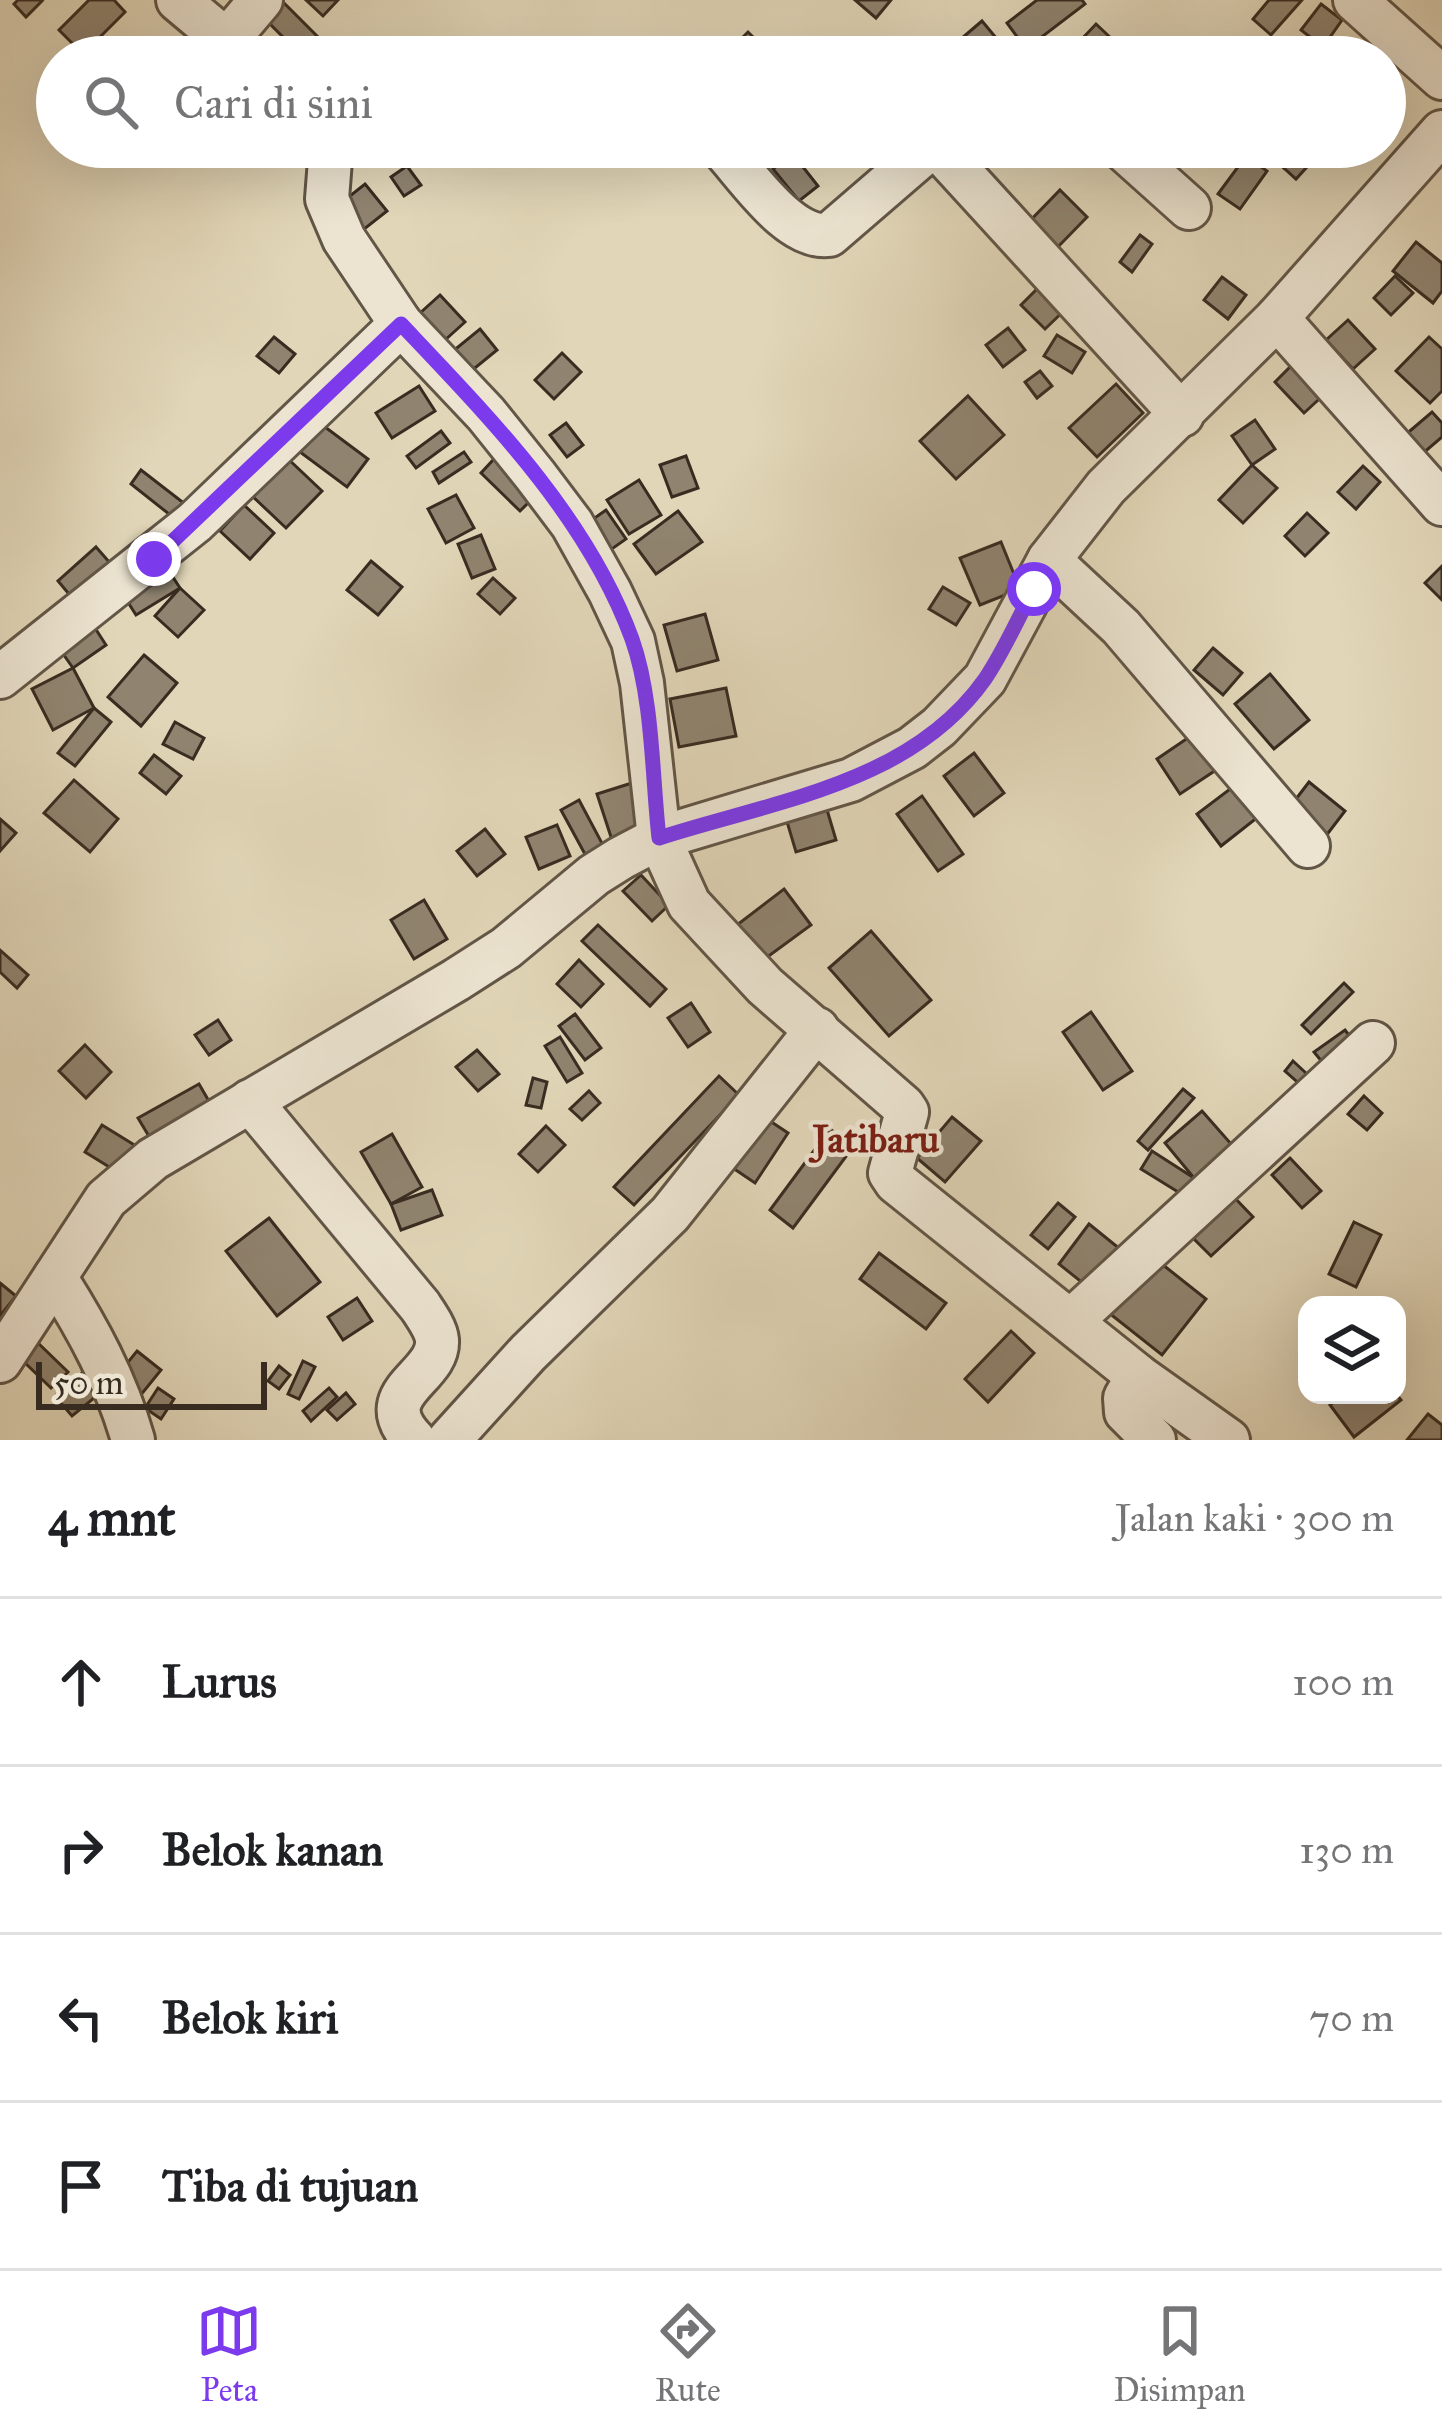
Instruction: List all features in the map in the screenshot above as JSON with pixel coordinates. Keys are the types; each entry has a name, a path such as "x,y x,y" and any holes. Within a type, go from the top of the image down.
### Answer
{"street":[{"path":"178,0 222,36"},
{"path":"242,36 260,0"},
{"path":"1355,0 1395,36"},
{"path":"1406,46 1442,78"},
{"path":"2,1354 85,1227 127,1179 457,980 530,930 594,875 659,838 850,780 912,748 939,728 985,679 1049,560 1106,488 1277,318 1442,131"},
{"path":"329,168 327,199 334,221 401,324 536,475 572,524 610,592 633,641 642,683 659,838 678,885 708,928 765,986 907,1112 890,1173 896,1182 1138,1376 1228,1440"},
{"path":"740,168 796,229 818,236 829,235 909,168"},
{"path":"953,168 1182,416"},
{"path":"1144,168 1189,208"},
{"path":"1277,318 1442,504"},
{"path":"0,676 195,522 401,324"},
{"path":"1049,560 1121,627 1308,846"},
{"path":"449,1440 528,1353 670,1214 817,1029"},
{"path":"1072,1320 1373,1043"},
{"path":"250,1101 431,1324 437,1341 433,1356 402,1396 399,1415 404,1436"},
{"path":"55,1276 102,1356 121,1396 133,1440"},
{"path":"1138,1376 1125,1398 1126,1412 1154,1440"}],"building":[{"path":"89,0 114,0 125,12 101,36 65,36 59,30"},
{"path":"306,0 338,0 323,16"},
{"path":"855,0 891,0 876,18"},
{"path":"1037,0 1082,0 1085,4 1043,36 1016,36 1007,23"},
{"path":"1269,0 1302,0 1271,35 1253,19"},
{"path":"42,1 26,17 14,4"},
{"path":"283,2 317,36 282,36 266,20"},
{"path":"1321,4 1342,20 1331,36 1309,36 1301,30"},
{"path":"982,21 994,36 964,36"},
{"path":"1096,24 1109,36 1085,36"},
{"path":"408,168 421,185 404,196 391,177"},
{"path":"804,168 818,186 799,201 773,169"},
{"path":"1237,168 1267,171 1240,209 1218,194"},
{"path":"1284,168 1306,168 1296,179"},
{"path":"365,184 387,211 363,230 341,203"},
{"path":"1060,190 1087,217 1051,254 1023,228"},
{"path":"1140,235 1152,244 1132,272 1120,262"},
{"path":"1416,242 1442,263 1442,291 1433,303 1393,271"},
{"path":"1395,276 1413,293 1391,315 1374,298"},
{"path":"1222,277 1246,295 1228,319 1204,300"},
{"path":"1047,279 1071,304 1045,329 1021,305"},
{"path":"440,295 465,322 434,350 409,323"},
{"path":"1348,320 1375,349 1353,369 1326,340"},
{"path":"1008,328 1025,350 1003,367 986,345"},
{"path":"480,329 497,350 464,377 447,356"},
{"path":"1057,335 1085,352 1072,373 1044,356"},
{"path":"274,337 295,354 279,373 257,356"},
{"path":"1429,337 1442,349 1442,391 1430,403 1396,371"},
{"path":"562,353 581,372 554,399 535,380"},
{"path":"1299,358 1329,390 1304,413 1275,382"},
{"path":"1040,371 1052,386 1037,398 1025,382"},
{"path":"1116,384 1143,413 1097,457 1069,428"},
{"path":"419,386 435,411 392,438 376,413"},
{"path":"968,396 1004,435 956,479 920,441"},
{"path":"1432,412 1442,423 1442,437 1421,455 1404,436"},
{"path":"1255,420 1275,449 1252,465 1232,436"},
{"path":"566,423 583,445 567,457 550,435"},
{"path":"321,424 368,459 347,487 300,452"},
{"path":"441,431 450,443 416,468 407,456"},
{"path":"464,452 471,462 439,483 433,472"},
{"path":"285,456 322,491 286,528 249,493"},
{"path":"686,456 698,488 672,497 660,465"},
{"path":"494,459 534,497 520,511 481,473"},
{"path":"1252,465 1277,488 1243,523 1219,500"},
{"path":"1363,466 1380,482 1356,509 1338,492"},
{"path":"141,470 185,504 174,518 131,484"},
{"path":"639,480 661,515 629,534 607,500"},
{"path":"456,495 474,528 446,543 428,509"},
{"path":"244,505 274,533 250,559 220,531"},
{"path":"606,510 626,539 599,558 579,529"},
{"path":"678,511 702,542 656,574 634,544"},
{"path":"1307,513 1328,533 1305,556 1285,536"},
{"path":"481,535 495,569 472,578 458,544"},
{"path":"1001,542 1020,589 980,605 960,558"},
{"path":"96,547 118,572 79,606 58,581"},
{"path":"371,561 402,587 378,615 347,590"},
{"path":"1442,566 1442,600 1425,583"},
{"path":"167,568 180,588 136,615 124,596"},
{"path":"493,578 515,598 500,614 478,594"},
{"path":"943,587 970,603 956,625 929,609"},
{"path":"180,588 204,610 178,637 155,616"},
{"path":"705,614 718,660 677,671 664,625"},
{"path":"95,628 106,645 73,668 61,651"},
{"path":"1213,648 1242,673 1223,695 1194,670"},
{"path":"144,655 177,683 141,726 108,697"},
{"path":"73,668 94,708 53,730 32,689"},
{"path":"1270,674 1309,720 1274,749 1235,704"},
{"path":"726,688 736,736 679,747 670,699"},
{"path":"94,708 111,722 75,766 58,753"},
{"path":"175,722 204,738 193,759 163,744"},
{"path":"1198,731 1222,766 1180,794 1157,759"},
{"path":"974,753 1004,793 974,816 944,776"},
{"path":"154,755 181,776 166,794 140,773"},
{"path":"74,780 118,819 90,852 44,813"},
{"path":"1309,782 1345,811 1322,841 1286,812"},
{"path":"632,783 647,829 612,840 597,794"},
{"path":"1234,786 1258,817 1221,846 1197,814"},
{"path":"922,796 963,854 938,871 897,814"},
{"path":"579,800 604,847 586,856 561,810"},
{"path":"825,803 836,840 796,852 785,815"},
{"path":"0,819 16,833 0,851"},
{"path":"557,825 570,856 539,869 526,837"},
{"path":"485,829 505,854 477,876 457,851"},
{"path":"641,875 669,905 652,921 623,891"},
{"path":"784,889 811,925 759,963 733,928"},
{"path":"424,900 447,939 414,959 391,920"},
{"path":"598,925 666,989 650,1006 582,941"},
{"path":"871,931 931,1000 889,1036 829,968"},
{"path":"0,950 28,975 17,988 0,972"},
{"path":"579,960 603,984 581,1007 557,984"},
{"path":"1344,983 1353,992 1311,1034 1302,1025"},
{"path":"691,1003 710,1032 688,1047 668,1018"},
{"path":"1091,1012 1132,1071 1103,1090 1063,1032"},
{"path":"575,1014 601,1048 585,1060 559,1026"},
{"path":"218,1020 231,1040 209,1055 195,1035"},
{"path":"1345,1030 1357,1046 1327,1068 1314,1052"},
{"path":"560,1037 582,1073 567,1082 545,1046"},
{"path":"85,1045 111,1072 86,1098 59,1071"},
{"path":"477,1050 499,1074 478,1091 456,1067"},
{"path":"1293,1061 1320,1086 1312,1095 1285,1071"},
{"path":"719,1076 739,1095 634,1205 614,1187"},
{"path":"533,1078 547,1082 541,1108 526,1105"},
{"path":"199,1084 210,1103 150,1138 138,1118"},
{"path":"1183,1089 1194,1098 1148,1150 1138,1141"},
{"path":"589,1091 600,1103 582,1120 570,1109"},
{"path":"1364,1096 1382,1113 1367,1130 1348,1114"},
{"path":"1202,1111 1232,1145 1194,1178 1165,1143"},
{"path":"764,1117 788,1133 755,1183 730,1166"},
{"path":"952,1117 981,1141 945,1182 917,1158"},
{"path":"102,1125 136,1146 119,1173 85,1152"},
{"path":"546,1126 565,1145 538,1172 519,1154"},
{"path":"830,1129 853,1147 793,1228 770,1210"},
{"path":"392,1134 422,1187 391,1204 361,1152"},
{"path":"1152,1151 1194,1178 1183,1195 1141,1169"},
{"path":"1290,1158 1321,1191 1302,1208 1272,1175"},
{"path":"432,1190 442,1215 401,1230 391,1204"},
{"path":"1231,1194 1253,1217 1211,1256 1188,1233"},
{"path":"1058,1203 1075,1217 1048,1249 1031,1235"},
{"path":"269,1218 320,1282 277,1316 226,1251"},
{"path":"1354,1222 1381,1235 1356,1287 1329,1274"},
{"path":"1089,1224 1120,1249 1089,1288 1059,1264"},
{"path":"879,1253 946,1303 926,1329 860,1279"},
{"path":"1153,1257 1206,1299 1162,1355 1109,1313"},
{"path":"0,1283 16,1296 0,1316"},
{"path":"357,1298 372,1321 343,1340 328,1317"},
{"path":"1011,1331 1034,1353 988,1402 965,1379"},
{"path":"38,1343 68,1372 51,1388 21,1359"},
{"path":"137,1351 161,1370 140,1396 116,1377"},
{"path":"303,1361 315,1367 299,1399 288,1394"},
{"path":"279,1366 290,1375 279,1389 268,1381"},
{"path":"87,1369 104,1390 72,1416 55,1396"},
{"path":"158,1388 174,1399 161,1419 145,1408"},
{"path":"329,1388 337,1397 311,1421 303,1411"},
{"path":"346,1393 355,1404 337,1420 327,1410"},
{"path":"1331,1404 1396,1404 1354,1437"},
{"path":"1428,1414 1442,1425 1442,1440 1407,1440"}],"district":[{"name":"Jatibaru","path":"876,1139"}],"route":[{"path":"154,559 401,324 536,475 572,524 610,592 633,641 642,683 659,838 850,780 912,748 939,728 985,679 1034,589"}]}
